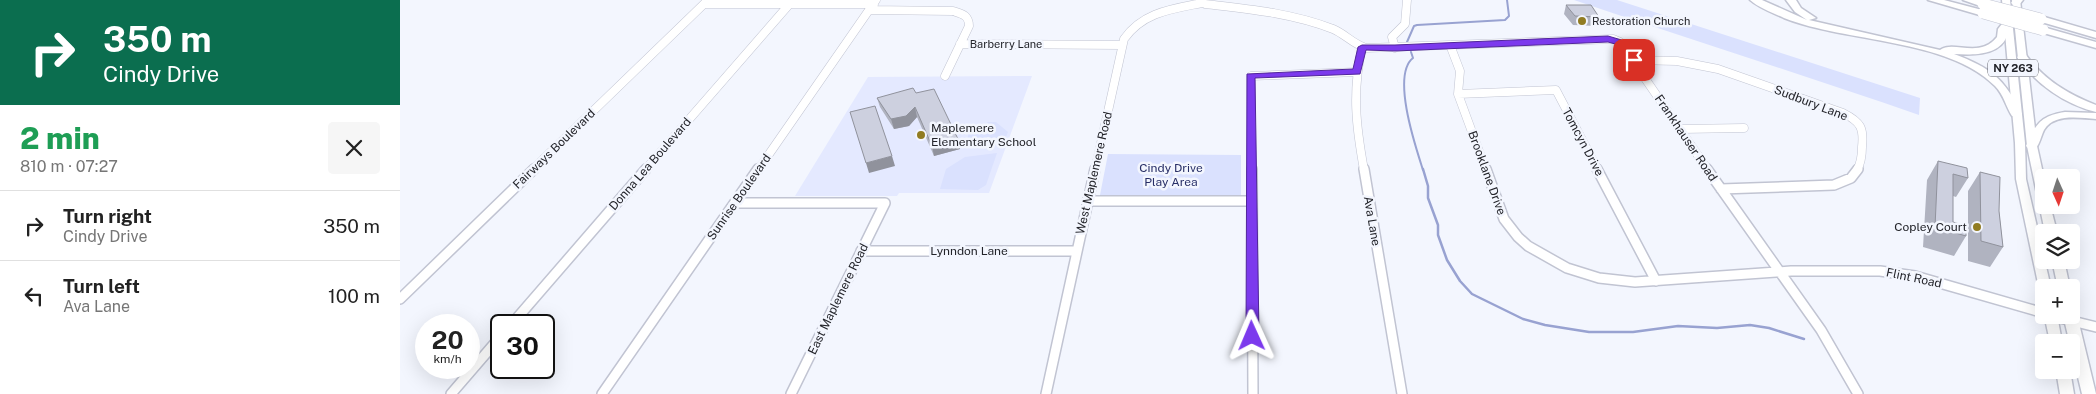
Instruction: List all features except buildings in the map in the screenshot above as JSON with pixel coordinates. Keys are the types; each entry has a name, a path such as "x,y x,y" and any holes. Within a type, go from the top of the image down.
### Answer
{"highway":[{"path":"1755,0 1806,23 1933,52 1966,63 1983,71 1999,83 2016,114"},
{"path":"1791,0 1798,10 1828,25 1950,51 1981,50 1992,47 2000,42 2003,36 2003,29 2008,22"},
{"path":"1933,0 2041,19 2096,33"},
{"path":"1968,0 1983,9 2043,30 2096,45"},
{"path":"2022,56 2030,69 2044,83 2068,97 2096,109"},
{"path":"2032,146 2040,127 2046,121 2064,116 2096,116"}],"main road":[{"name":"NY 263","path":"2014,1 2008,22 2023,194 2043,279"},
{"name":"NY 263","path":"2014,1 2032,146 2037,169"},
{"path":"2072,324 2090,394"},
{"path":"2064,379 2067,394"}],"street":[{"path":"1395,48 1392,37 1405,24 1407,0"},
{"name":"Barberry Lane","path":"706,2 792,2 953,10 968,18 969,24 960,44 1122,45"},
{"name":"Fairways Boulevard","path":"400,299 706,2"},
{"name":"Donna Lea Boulevard","path":"521,314 792,2"},
{"path":"1201,2 1303,19 1335,30 1362,47"},
{"name":"West Maplemere Road","path":"1046,394 1122,45 1127,34 1144,19 1201,2"},
{"name":"Sunrise Boulevard","path":"602,394 873,5"},
{"name":"Frankhauser Road","path":"1362,47 1395,48 1610,39 1622,43 1721,189 1829,342 1858,394"},
{"path":"945,76 960,44"},
{"name":"Brooklane Drive","path":"1450,45 1460,71 1458,94 1504,219 1518,237 1553,262 1583,273 1615,280 1656,281 1780,272"},
{"name":"Ava Lane","path":"1362,47 1354,99 1357,129 1402,394"},
{"name":"Sudbury Lane","path":"1634,60 1677,61 1718,69 1839,111 1859,124 1864,133 1858,170 1854,178 1849,181 1834,184 1721,189"},
{"path":"1253,394 1250,76 1357,72"},
{"name":"Tomcyn Drive","path":"1458,94 1556,90 1656,281"},
{"path":"1681,129 1744,128"},
{"path":"1087,202 1252,201"},
{"name":"East Maplemere Road","path":"735,203 885,204 791,394"},
{"name":"Lynndon Lane","path":"861,251 1076,251"},
{"name":"Flint Road","path":"1780,272 1848,270 1893,272 1915,276 2035,310"},
{"path":"2080,321 2096,327"},
{"path":"451,394 490,349"}],"shaded area":[{"name":"Maplemere Elementary School","path":"1032,76 989,193 899,193 897,196 795,196 868,77"}],"green space":[{"path":"1574,0 1617,0 1920,98 1919,115 1833,86"},
{"path":"988,122 996,122 1008,132 1003,144 965,145 970,130 979,130"},
{"path":"997,153 986,185 978,190 940,189 946,169 965,157"},
{"name":"Cindy Drive Play Area","path":"1108,154 1241,155 1241,195 1100,195"}],"waterway":[{"path":"1407,42 1414,26 1417,25 1505,20 1509,16 1507,0"},
{"path":"1411,52 1413,58 1407,67 1404,80 1405,95 1411,129 1423,170"},
{"path":"1423,169 1428,186 1428,198 1438,225 1438,235 1447,260 1460,281 1472,294 1523,319 1545,325 1589,332 1633,332 1678,326 1717,328 1750,325 1769,328 1804,339"}],"place":[{"name":"Restoration Church","path":"1582,21"},
{"name":"Maplemere Elementary School","path":"921,135"},
{"name":"Copley Court","path":"1977,227"}],"route":[{"path":"1252,336 1252,91 1250,76 1357,72 1362,47 1395,48 1608,39 1622,43 1634,60"}]}
